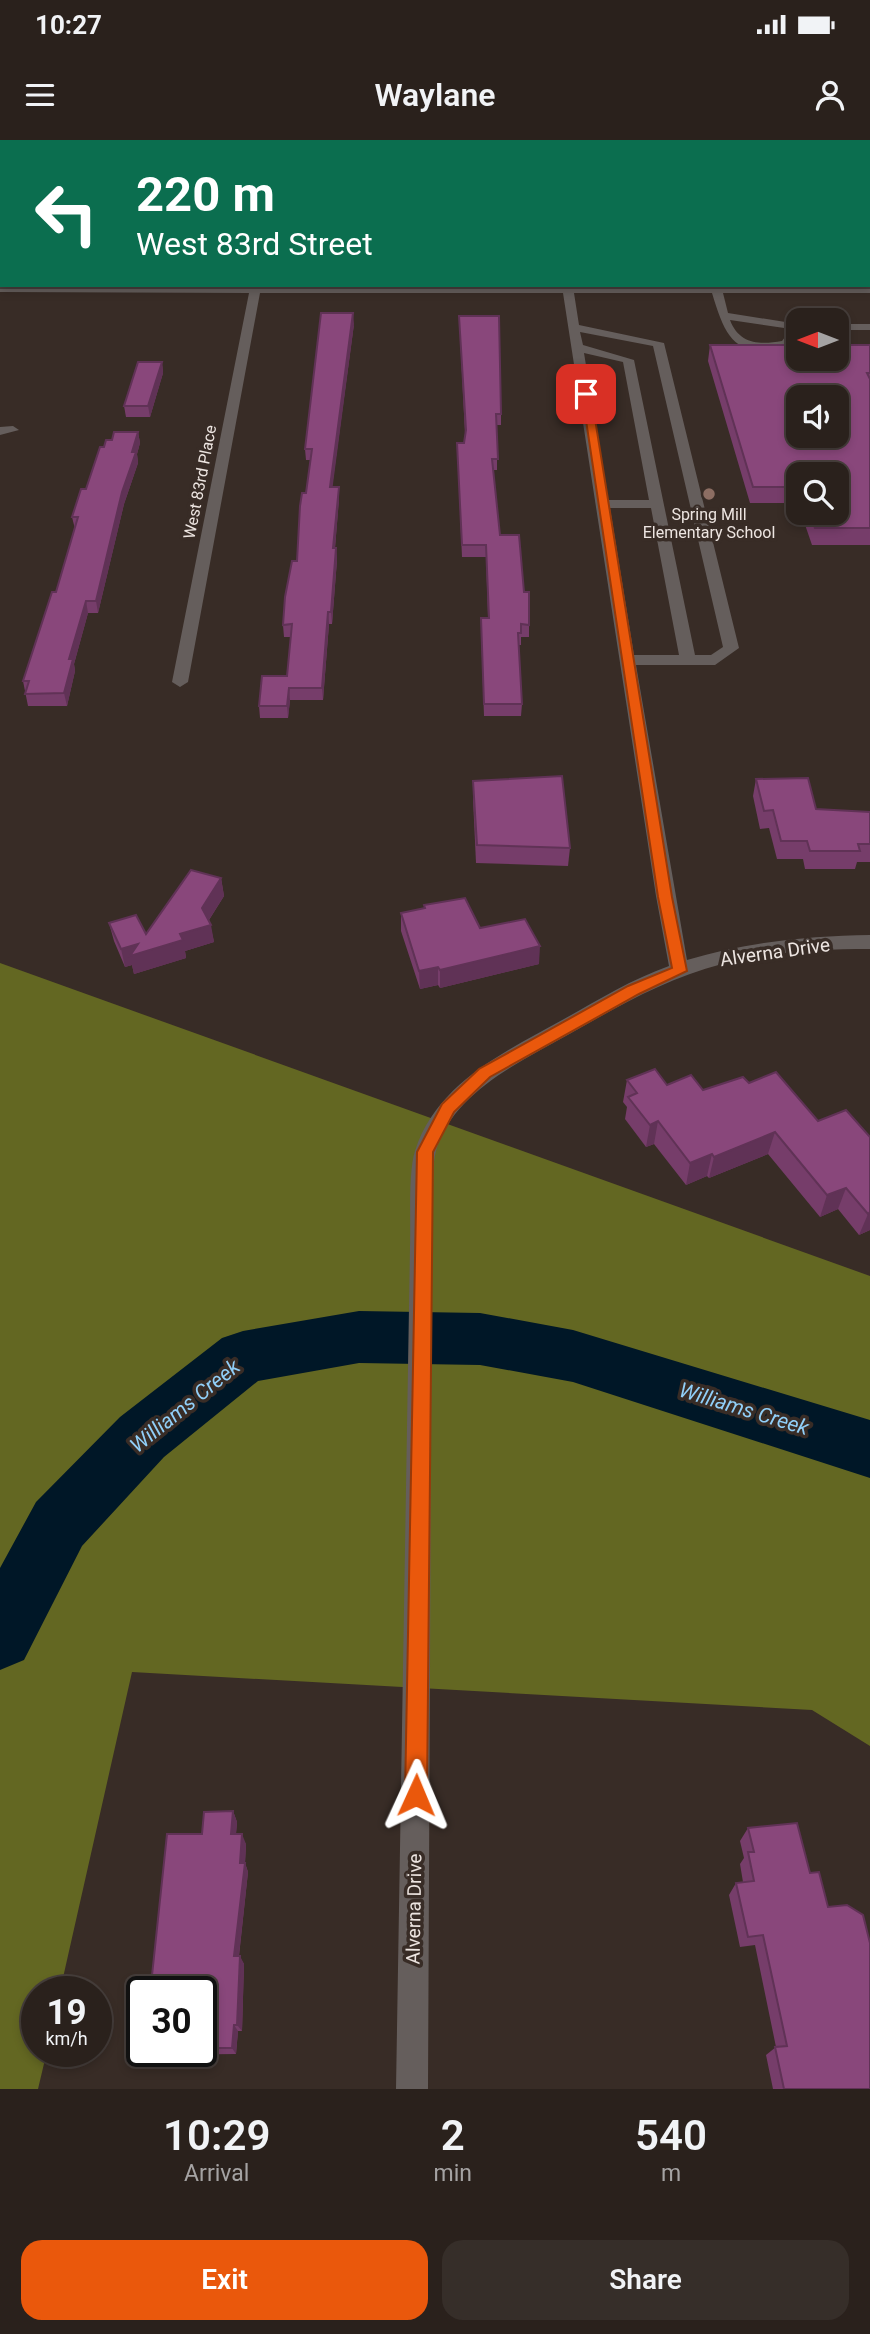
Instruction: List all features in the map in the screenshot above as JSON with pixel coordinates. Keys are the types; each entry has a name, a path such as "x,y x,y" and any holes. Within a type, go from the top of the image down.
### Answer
{"street":[{"path":"0,289 100,287 255,290 870,290"},
{"name":"West 83rd Place","path":"180,682 255,290"},
{"path":"568,290 665,897 680,971"},
{"path":"716,290 730,334 744,344 757,347 786,344"},
{"path":"726,316 786,325"},
{"path":"849,327 870,327"},
{"path":"576,328 658,343 732,648 715,660 628,660"},
{"path":"579,348 628,360 688,661"},
{"path":"582,367 608,356"},
{"path":"603,504 657,504"},
{"name":"Alverna Drive","path":"412,2089 421,1247 425,1152 439,1122 461,1093 499,1064 633,990 680,971 769,948 870,942"}],"green space":[{"path":"0,963 870,1276 870,1746 812,1710 132,1672 63,1976 21,1976 21,2067 43,2067 38,2089 0,2089"}],"building":[{"path":"321,313 353,313 330,487 339,487 331,612 328,612 322,688 289,688 287,706 259,706 262,676 287,676 292,624 283,625 285,597 292,561 297,561 300,506 302,493 306,493 312,449 305,449"},
{"path":"459,316 499,316 501,414 496,414 498,459 492,459 500,535 519,535 524,592 529,592 529,625 521,624 521,633 518,633 522,704 484,704 481,618 489,618 486,545 462,545 457,443 464,443 466,430"},
{"path":"710,345 786,345 786,371 849,371 849,345 870,345 870,373 867,373 870,379 870,528 815,528 814,525 849,525 849,462 786,462 786,487 753,487"},
{"path":"138,362 162,362 148,406 124,406"},
{"path":"114,432 138,432 132,452 136,452 122,492 96,601 86,601 69,659 73,659 64,693 25,694 29,681 23,681 52,592 56,592 78,517 72,517 81,489 86,489 100,447 104,447 106,440 112,440"},
{"path":"562,776 570,848 477,845 473,781"},
{"path":"808,778 816,809 870,812 870,844 858,844 860,851 810,851 807,841 781,841 773,810 764,811 756,779"},
{"path":"191,870 221,878 202,908 211,925 180,934 183,940 130,956 138,944 121,949 109,923 136,915 146,934"},
{"path":"465,898 480,928 525,919 540,946 440,970 438,967 419,971 401,913 425,908 424,905"},
{"path":"655,1069 667,1085 691,1075 703,1090 743,1077 749,1083 776,1072 818,1121 846,1110 870,1137 870,1212 868,1214 846,1188 827,1195 775,1132 714,1157 712,1154 690,1163 658,1121 650,1125 628,1097 637,1093 627,1080"},
{"path":"233,1811 231,1834 242,1834 240,1863 245,1863 234,1956 240,1956 237,2025 234,2025 232,2048 217,2048 217,1976 152,1976 167,1834 202,1834 204,1812"},
{"path":"797,1823 810,1873 819,1872 828,1907 847,1905 863,1915 870,1943 870,2089 784,2089 775,2047 787,2046 763,1935 748,1937 736,1883 754,1881 748,1852 754,1852 748,1828"}],"waterway":[{"name":"Williams Creek","path":"0,1636 59,1524 142,1437 243,1357 359,1337 480,1339 573,1356 870,1449"}],"place":[{"name":"Spring Mill Elementary School","path":"709,494"}],"route":[{"path":"416,1795 421,1247 425,1152 432,1133 448,1108 485,1073 633,990 680,971 665,897 586,394"}]}
